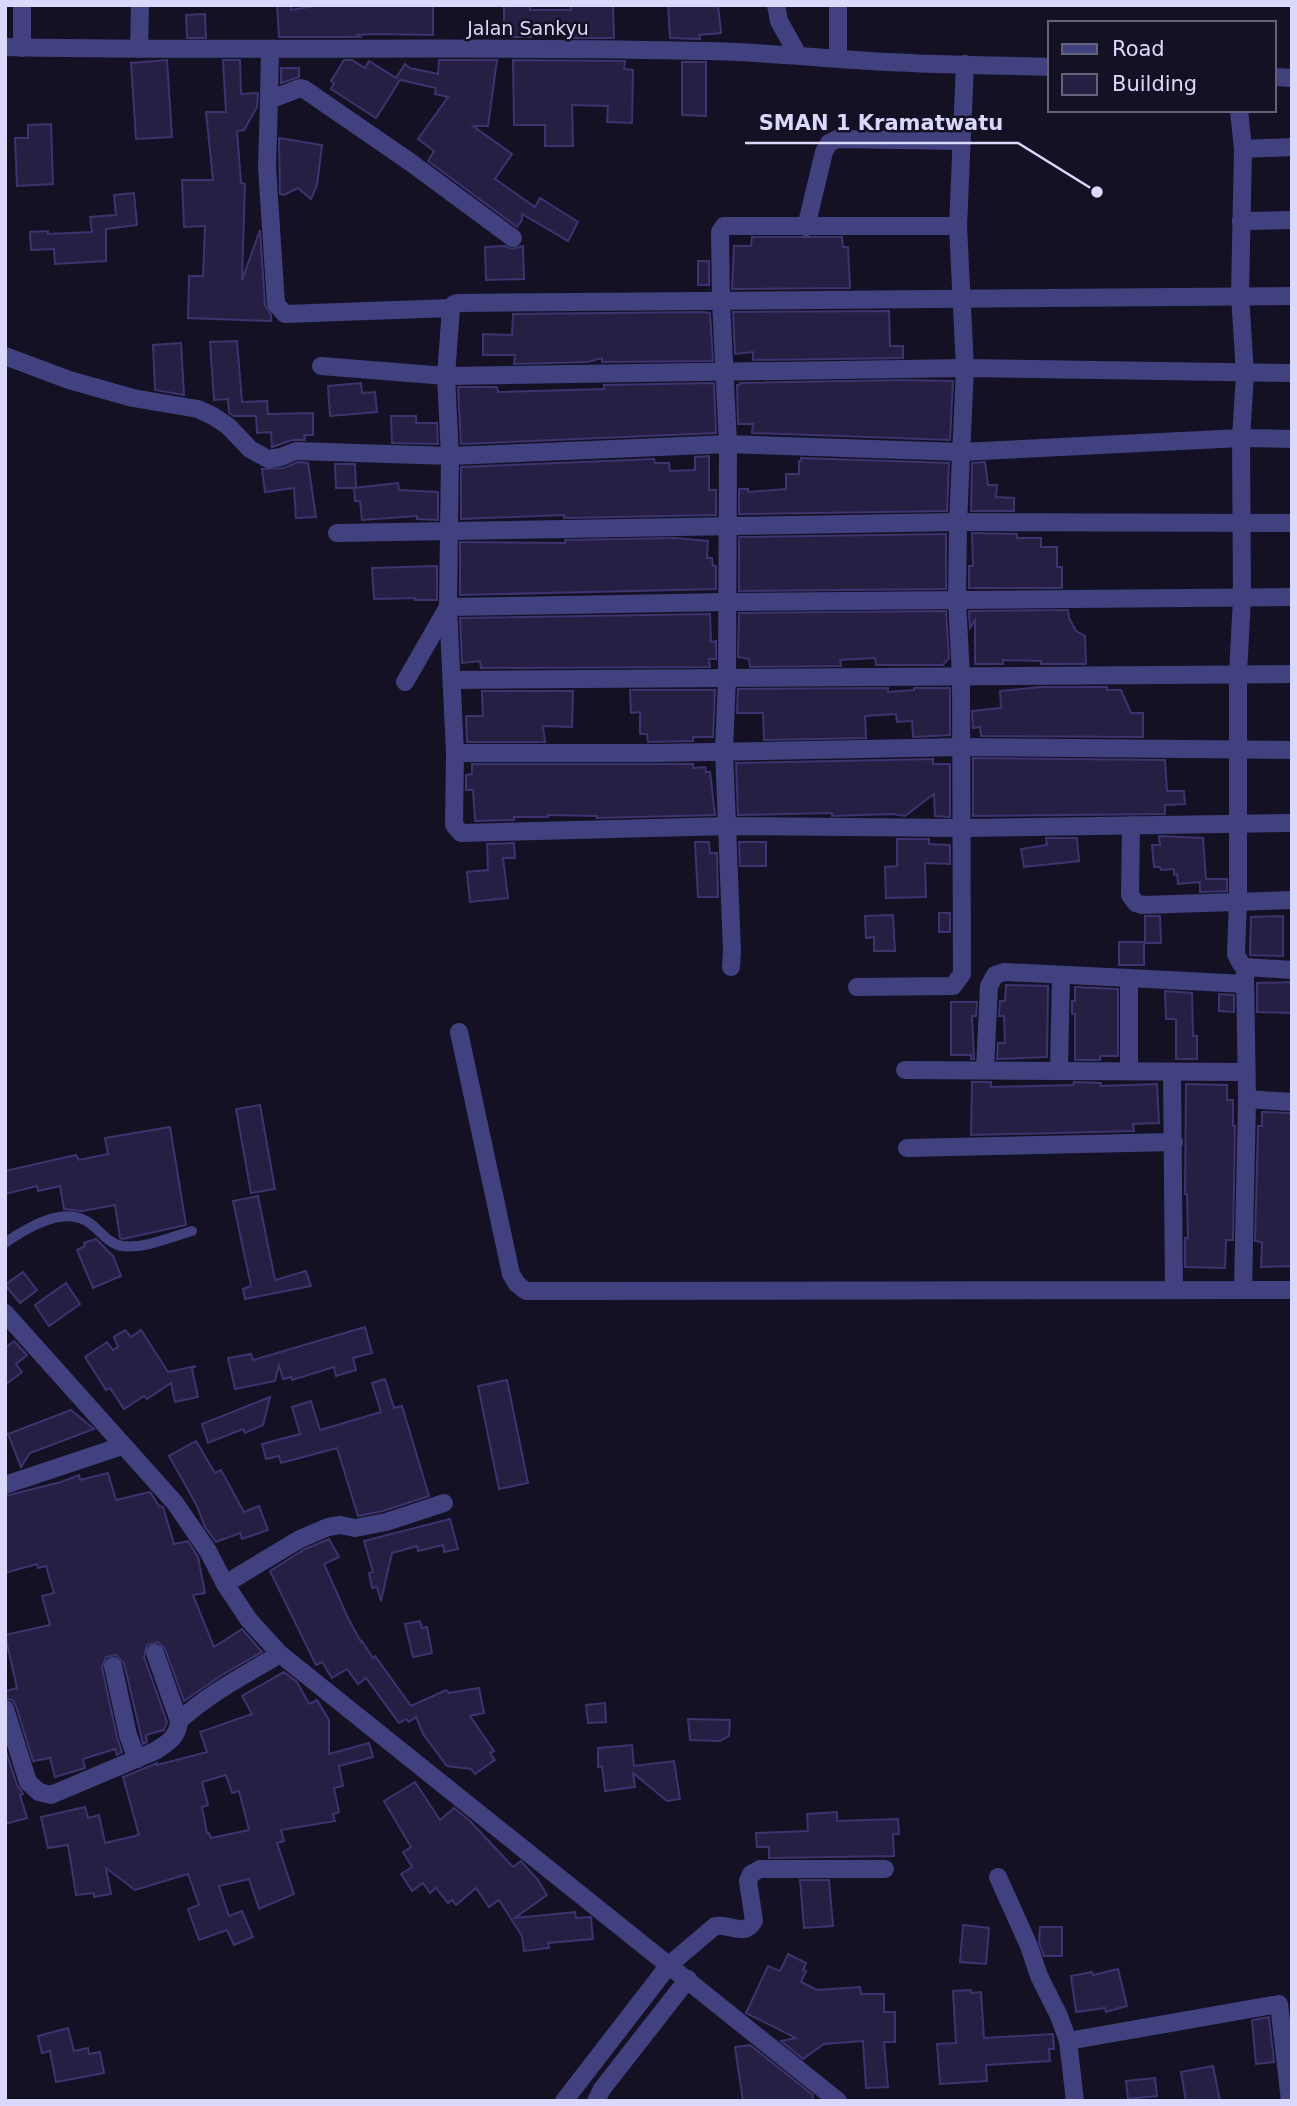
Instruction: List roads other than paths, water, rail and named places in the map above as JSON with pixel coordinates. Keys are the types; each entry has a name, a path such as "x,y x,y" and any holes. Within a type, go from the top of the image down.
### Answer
{"street":[{"path":"13,48 22,5"},
{"path":"139,49 140,5"},
{"path":"776,5 779,20 798,55"},
{"path":"838,5 838,59"},
{"name":"Jalan Sankyu","path":"13,48 546,48 798,55 1048,67"},
{"path":"270,50 267,167 276,304 279,310 285,314 451,308"},
{"path":"857,987 953,986 962,974 961,676 957,600 965,368 958,226 964,64"},
{"path":"270,100 300,88 304,89 513,238"},
{"path":"1239,112 1242,149 1240,295 1245,374 1241,438 1243,523 1238,674 1236,954 1245,976 1247,1099 1243,1290"},
{"path":"806,227 824,152 836,139 962,141"},
{"path":"1242,149 1292,147"},
{"path":"1241,220 1292,220"},
{"path":"731,967 724,750 728,444 720,232 724,226 958,226"},
{"path":"1292,296 458,303 451,308 446,376 450,456 448,607 455,753 454,825 461,833 728,826 961,828 1292,823"},
{"path":"5,356 69,380 133,398 198,409 220,421 250,449 268,459 296,451 450,456 728,444 962,452 1241,438 1292,439"},
{"path":"321,366 446,376 965,368 1292,373"},
{"path":"337,533 958,522 1292,523"},
{"path":"448,607 1292,597"},
{"path":"405,681 448,607"},
{"path":"452,680 1292,674"},
{"path":"455,753 644,753 961,747 1292,750"},
{"path":"1131,825 1130,895 1136,903 1143,905 1292,900"},
{"path":"985,1070 989,986 992,979 1004,972 1129,978 1245,976 1292,970"},
{"path":"1059,1070 1062,975"},
{"path":"1129,978 1129,1069"},
{"path":"459,1032 511,1274 517,1284 526,1291 1292,1290"},
{"path":"905,1070 1129,1069 1172,1073 1245,1072"},
{"path":"1172,1073 1174,1290"},
{"path":"1247,1099 1292,1102"},
{"path":"907,1148 1174,1142"},
{"path":"5,1312 174,1503 208,1551 225,1584 249,1620 280,1654 688,1979 832,2099"},
{"path":"5,1485 122,1446"},
{"path":"225,1584 300,1539 328,1527 340,1525 355,1528 386,1522 444,1503"},
{"path":"5,1709 28,1782 39,1792 51,1795 137,1759 170,1741 179,1730 179,1721 155,1653"},
{"path":"179,1721 243,1674 280,1654"},
{"path":"113,1666 128,1735 137,1759"},
{"path":"564,2101 669,1965 715,1926 722,1924 744,1930 752,1925 754,1921 748,1881 751,1874 760,1869 885,1869"},
{"path":"998,1877 1068,2041 1074,2101"},
{"path":"596,2101 688,1979"},
{"path":"1068,2041 1279,2004 1290,2101"}],"lane":[{"path":"5,1243 56,1217 70,1216 86,1220 111,1242 124,1246 143,1244 192,1231"}],"place":[{"name":"SMAN 1 Kramatwatu","path":"1097,192"}]}
